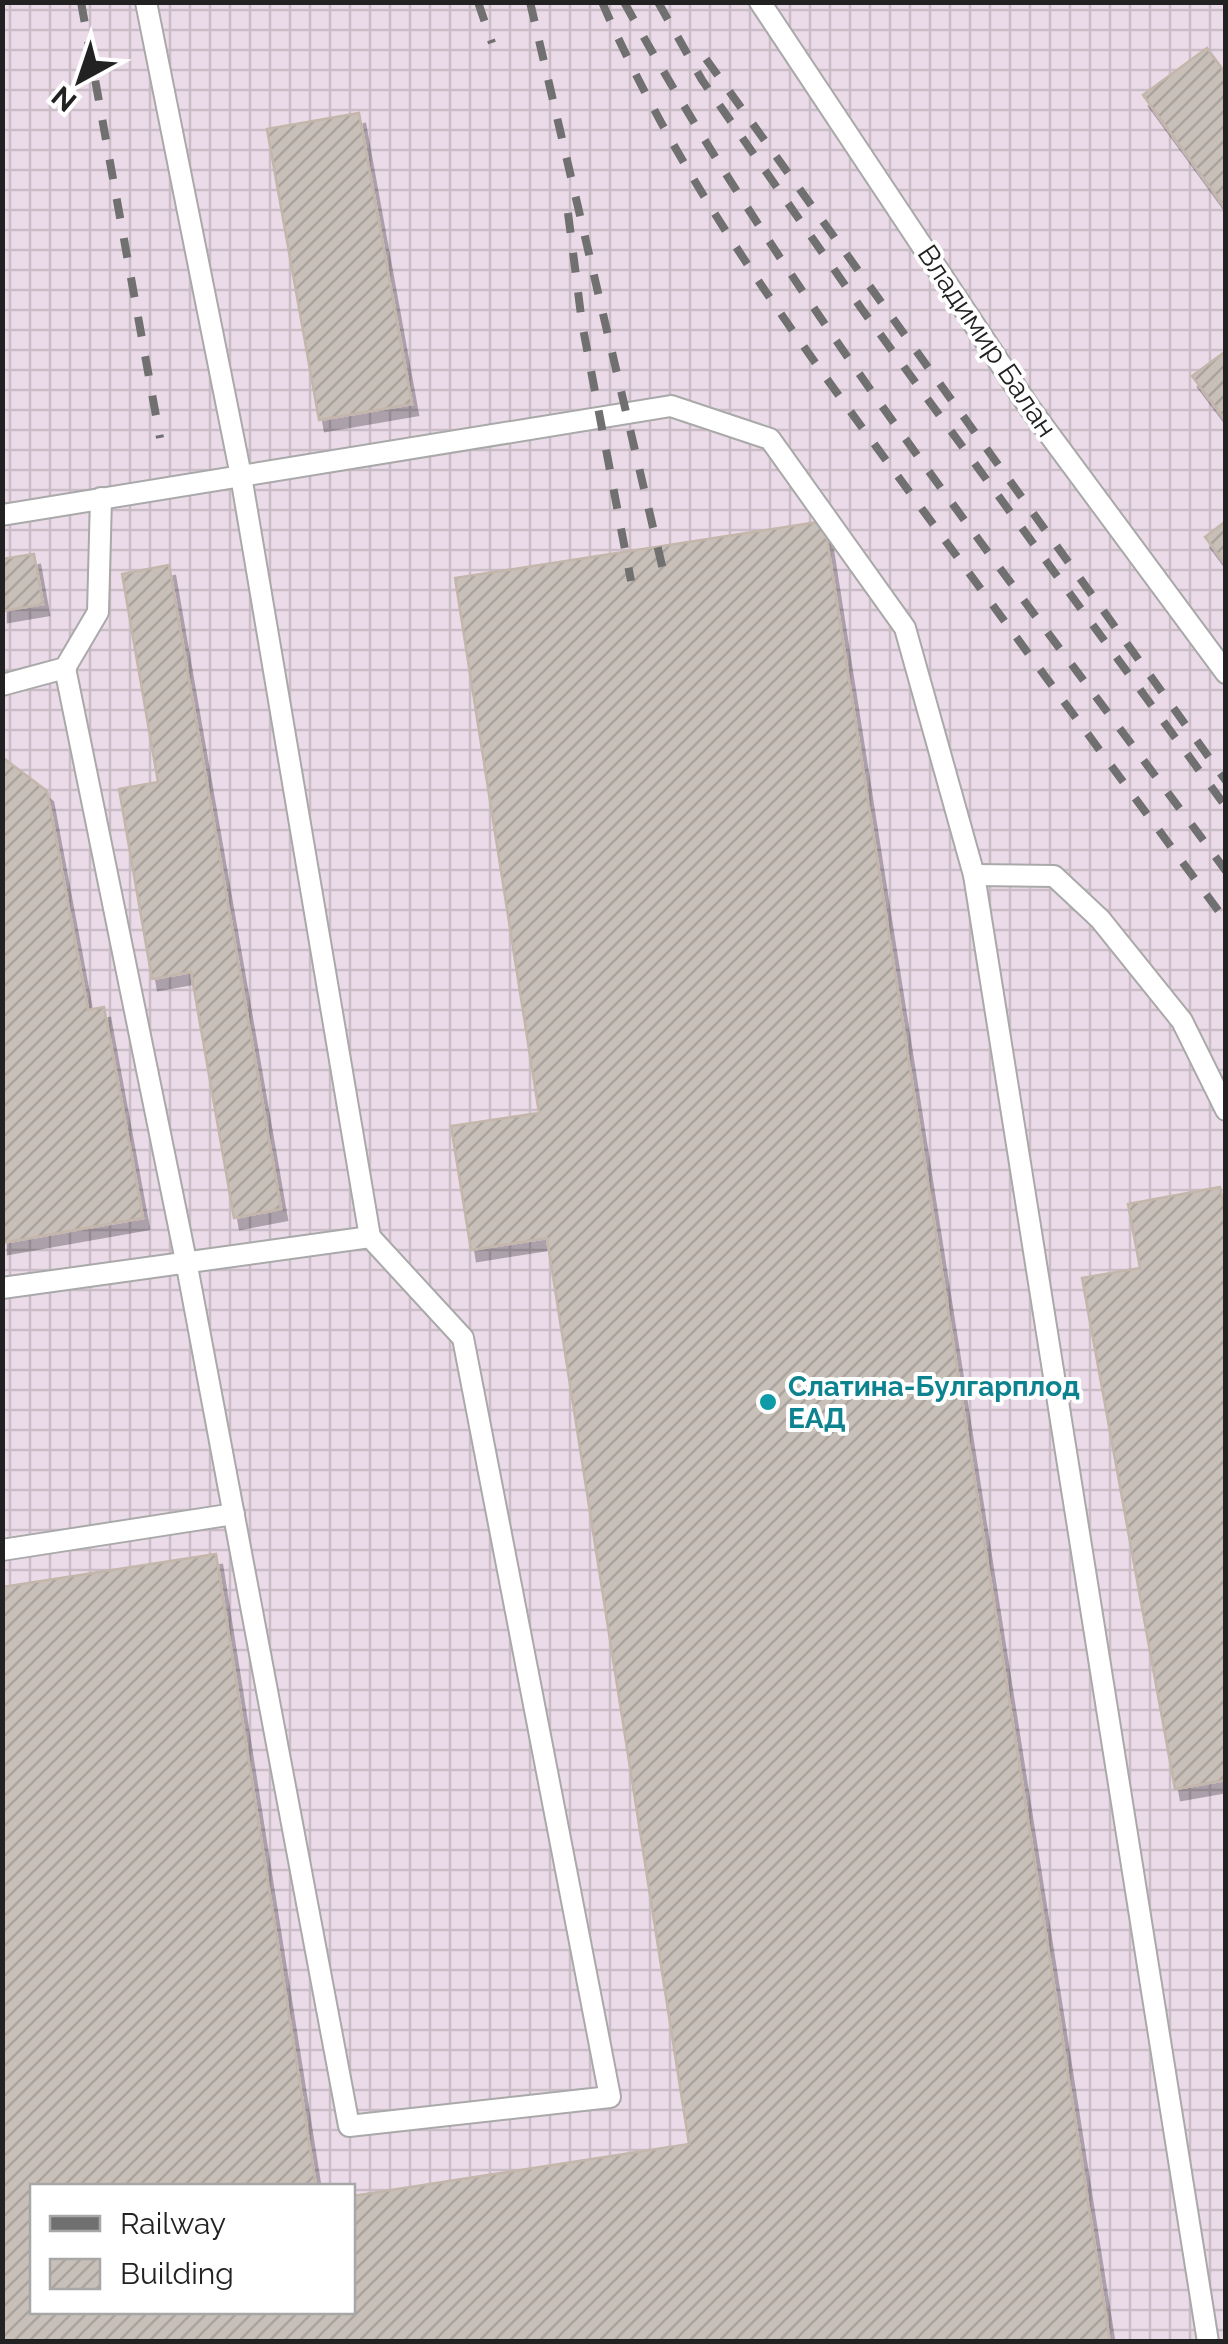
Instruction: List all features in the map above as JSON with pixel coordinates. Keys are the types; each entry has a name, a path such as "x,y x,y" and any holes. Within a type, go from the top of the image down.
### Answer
{"lane":[{"path":"101,498 98,612 65,668 186,1261 350,2126 610,2097 463,1338 370,1237 240,476 146,2"},
{"name":"Владимир Балан","path":"760,2 1029,407 1226,673"},
{"path":"2,515 671,406 770,440 905,628 974,874 1208,2342"},
{"path":"2,685 65,668"},
{"path":"974,874 1054,876 1066,886 1100,918 1182,1021 1226,1110"},
{"path":"2,1288 370,1237"},
{"path":"2,1550 234,1514"}],"shaded area":[{"path":"3,3 1225,3 1225,2341 3,2342"}],"building":[{"path":"1207,48 1226,74 1226,209 1143,95"},
{"path":"359,113 412,404 319,420 267,129"},
{"path":"1226,351 1226,421 1192,376"},
{"name":"Слатина-Булгарплод ЕАД","path":"824,521 1110,2342 2,2342 2,1587 216,1554 316,2184 30,2184 30,2314 355,2314 355,2196 689,2144 547,1238 471,1250 451,1126 539,1113 455,578"},
{"path":"1226,521 1226,565 1205,537"},
{"path":"34,554 43,604 2,611 2,559"},
{"path":"169,565 281,1209 234,1218 191,972 152,979 119,789 158,782 122,574"},
{"path":"2,757 47,791 88,1010 104,1007 143,1218 2,1243"},
{"path":"1220,1187 1226,1216 1226,1780 1175,1789 1082,1278 1140,1268 1128,1204"}],"railway":[{"path":"81,2 160,438"},
{"path":"478,2 492,43"},
{"path":"530,2 663,570"},
{"path":"602,2 667,133 783,317 1226,921"},
{"path":"624,2 690,116 835,338 1226,871"},
{"path":"658,2 702,80 861,308 1226,807"},
{"path":"706,59 1226,781"},
{"path":"568,213 582,323 631,581"}],"place":[{"name":"Слатина-Булгарплод ЕАД","path":"768,1402"}]}
